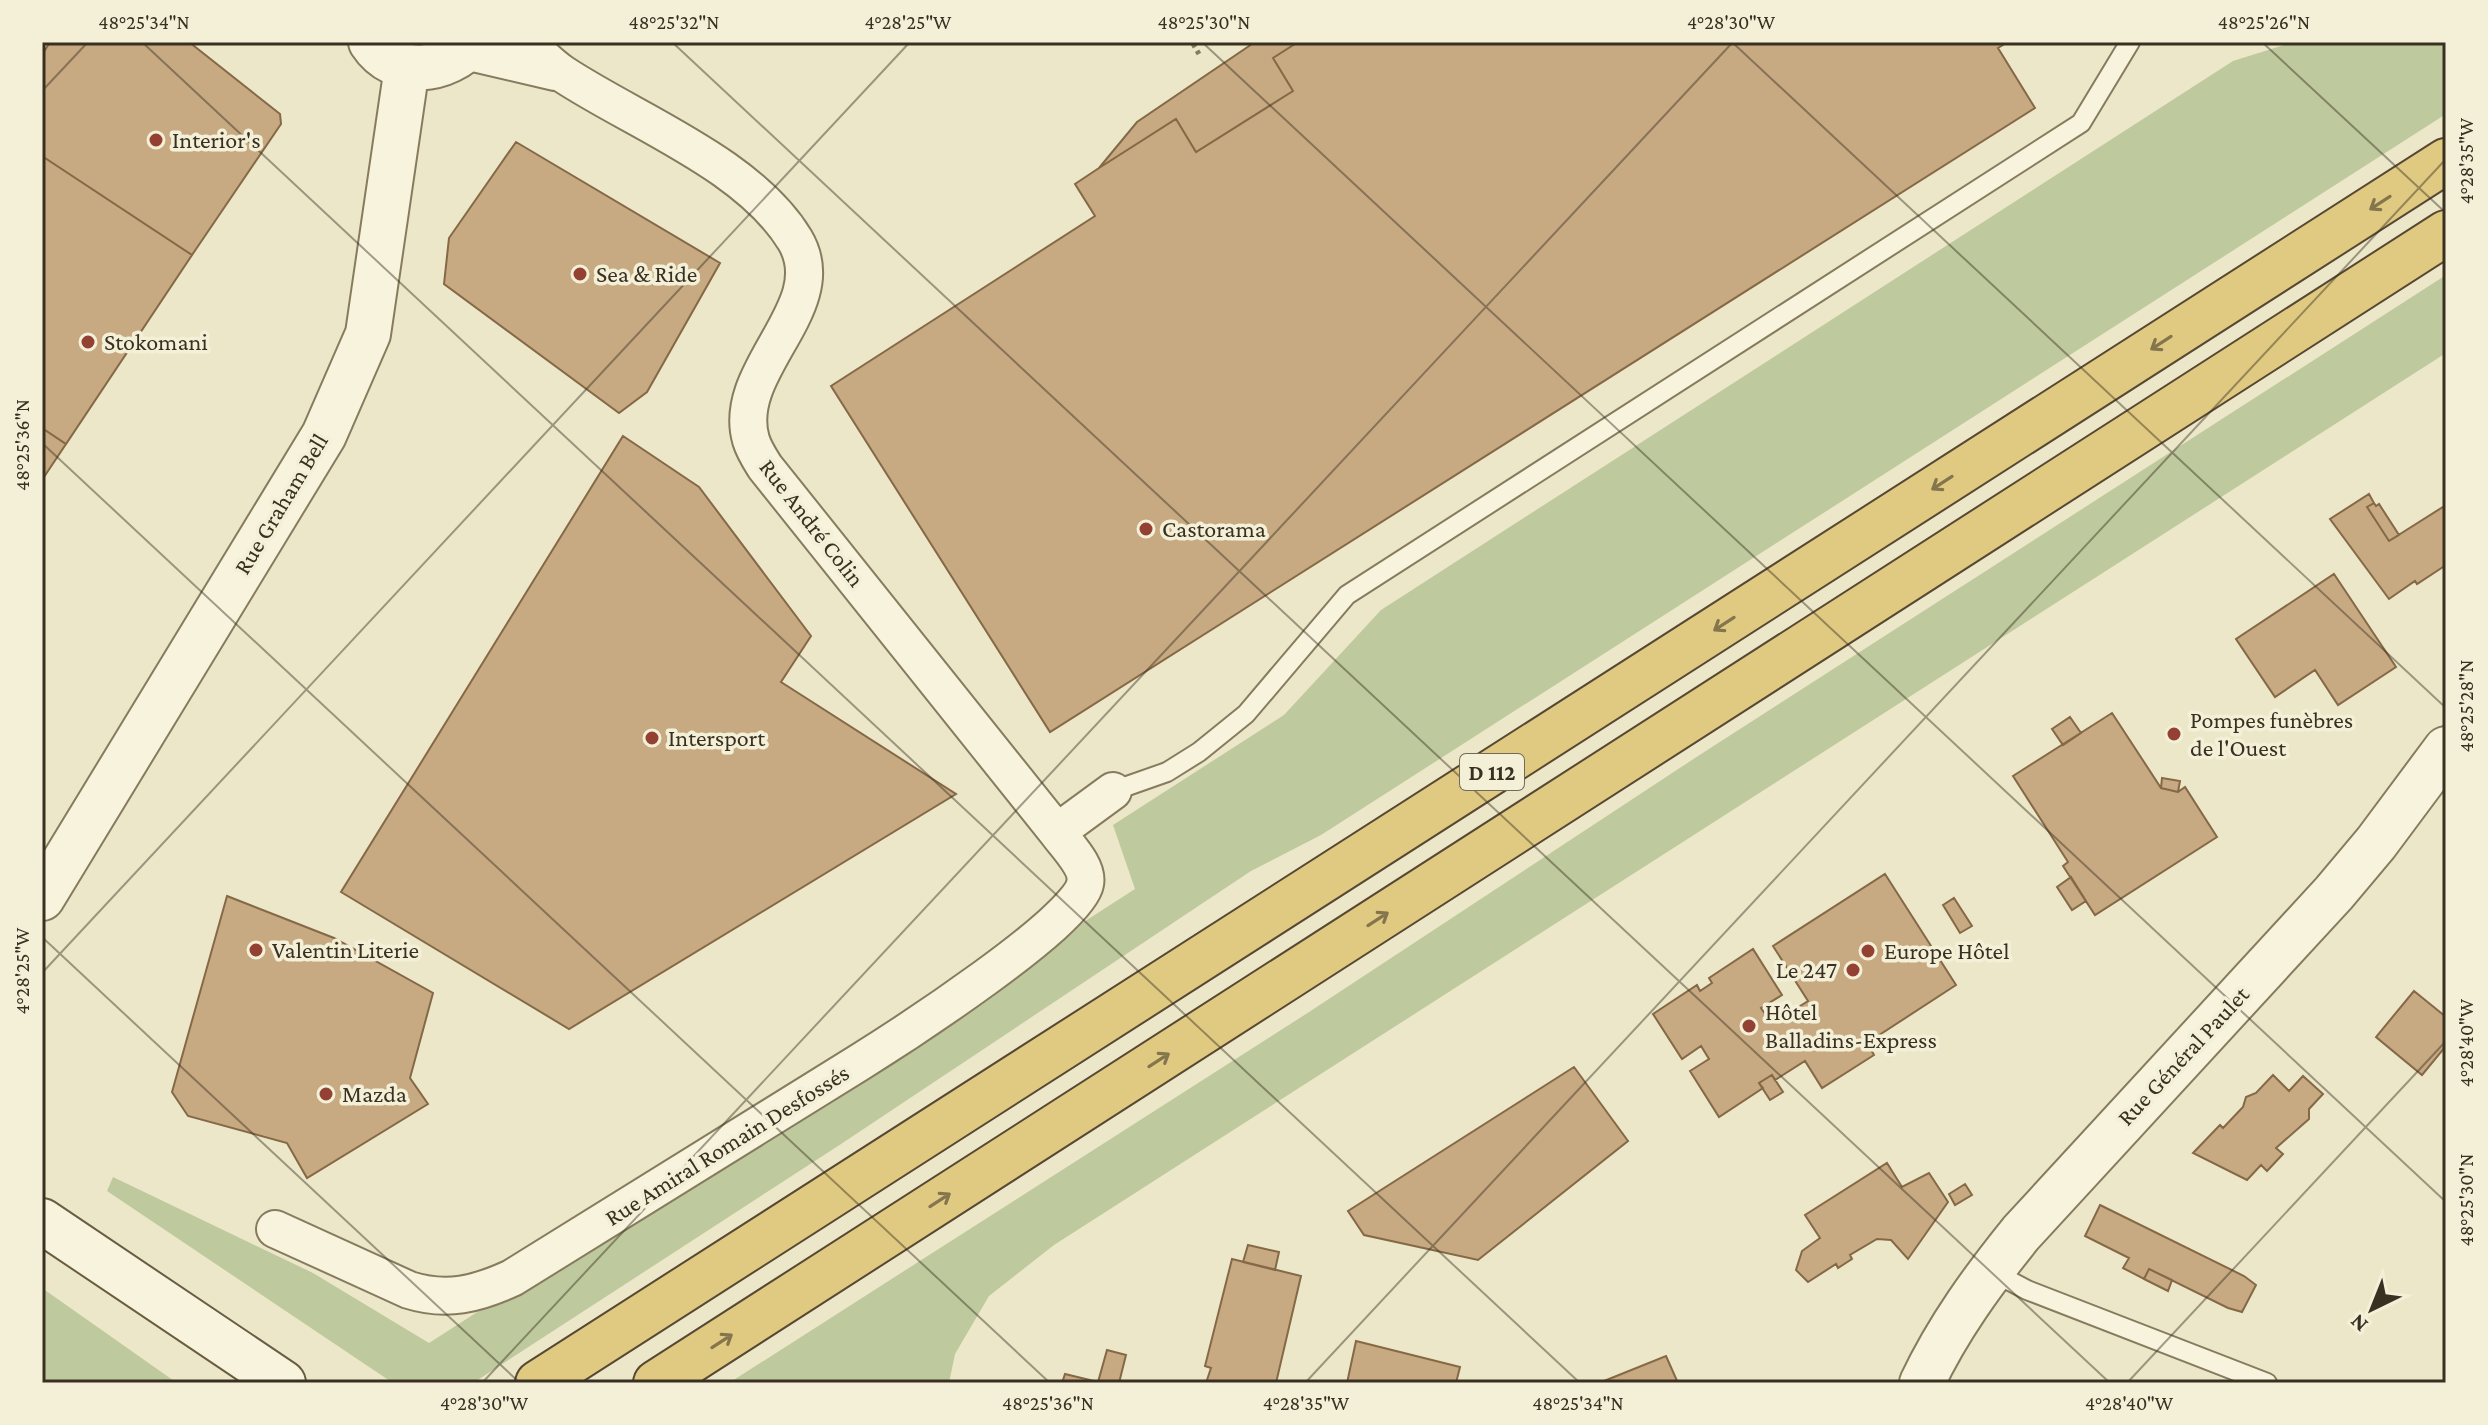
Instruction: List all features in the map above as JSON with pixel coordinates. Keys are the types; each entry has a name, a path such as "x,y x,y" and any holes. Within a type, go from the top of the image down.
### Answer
{"highway":[{"name":"D 112","path":"538,1383 2446,161"},
{"name":"D 112","path":"656,1383 2446,233"}],"street":[{"path":"371,42 389,59 407,67 428,68 448,63 469,46"},
{"name":"Rue André Colin","path":"526,42 561,73 664,132 740,182 772,210 795,240 803,257 801,291 786,327 758,377 749,416 751,439 765,467 1057,832"},
{"name":"Rue André Colin","path":"469,46 561,73"},
{"name":"Rue Graham Bell","path":"42,898 331,420 368,334 407,67"},
{"name":"Rue Général Paulet","path":"1916,1378 1995,1265 2103,1142 2334,893 2376,843 2446,749"},
{"path":"1057,832 1113,791"},
{"name":"Rue Amiral Romain Desfossés","path":"275,1229 428,1296 463,1296 512,1278 914,1028 1042,935 1083,893 1086,882 1085,871 1057,832"},
{"path":"42,1221 283,1383"}],"lane":[{"path":"1113,791 1167,772 1199,752 1246,714 1347,595 2081,123 2130,42"},
{"path":"1995,1265 2010,1281 2027,1290 2267,1383"}],"path":[{"path":"1192,42 1199,54"}],"green space":[{"path":"2294,42 2446,42 2446,114 1321,835 1251,871 838,1146 473,1383 393,1383 107,1191 113,1177 313,1273 429,1343 1135,889 1113,825 1284,715 1381,610 2233,61"},
{"path":"2446,275 2446,353 1054,1245 989,1296 955,1354 949,1383 729,1383 1306,1014 1698,756"},
{"path":"42,1288 177,1383 42,1383"}],"building":[{"name":"Interior's","path":"50,42 189,42 280,114 281,124 192,255 42,156 42,55"},
{"path":"1255,42 1298,42 1273,58 1293,91 1196,152 1176,119 1099,168 1137,122"},
{"name":"Castorama","path":"1298,42 2008,42 1998,48 2035,108 1050,732 831,386 1095,216 1075,184 1099,168 1176,119 1196,152 1293,91 1273,58"},
{"name":"Sea & Ride","path":"516,142 720,263 647,392 619,413 444,284 449,238"},
{"name":"Stokomani","path":"42,156 192,255 66,444 42,428"},
{"path":"42,428 66,444 42,480"},
{"name":"Intersport","path":"623,436 699,487 811,636 781,682 956,794 569,1029 341,892"},
{"path":"2369,494 2374,503 2367,507 2389,541 2446,505 2446,565 2389,599 2330,519"},
{"path":"2374,503 2376,506 2379,504 2399,535 2389,541 2367,507"},
{"path":"2334,574 2396,667 2338,705 2315,670 2275,697 2236,639"},
{"path":"2112,713 2161,788 2178,792 2185,787 2217,837 2095,915 2063,866 2068,862 2013,776"},
{"path":"2070,717 2081,733 2063,745 2052,729"},
{"path":"2162,778 2180,781 2178,792 2161,788"},
{"path":"1885,874 1956,985 1867,1043 1874,1055 1822,1088 1805,1061 1775,1080 1772,1075 1759,1083 1763,1088 1719,1117 1690,1071 1709,1059 1701,1046 1682,1059 1653,1014 1697,985 1700,991 1712,983 1709,978 1753,949 1782,995 1761,1008 1770,1021 1790,1009 1792,1011 1808,1001 1773,946"},
{"path":"2071,877 2086,901 2072,910 2057,887"},
{"path":"227,896 334,938 433,993 410,1078 428,1104 307,1178 287,1143 188,1116 172,1092"},
{"path":"1954,898 1972,926 1960,933 1943,905"},
{"path":"2414,991 2446,1017 2446,1046 2422,1075 2376,1037"},
{"path":"1574,1067 1628,1141 1478,1260 1364,1235 1348,1211"},
{"path":"1772,1075 1783,1092 1770,1100 1759,1083"},
{"path":"2273,1075 2289,1091 2303,1076 2323,1094 2309,1109 2309,1119 2276,1148 2283,1154 2267,1171 2261,1165 2247,1180 2193,1153 2243,1107 2246,1097 2256,1093"},
{"path":"1887,1163 1902,1187 1929,1173 1948,1202 1908,1259 1891,1240 1877,1239 1850,1255 1852,1259 1838,1268 1836,1264 1808,1282 1796,1270 1802,1251 1820,1238 1805,1215"},
{"path":"1965,1184 1972,1195 1955,1205 1949,1194"},
{"path":"2100,1205 2244,1276 2256,1285 2242,1312 2149,1269 2144,1279 2123,1268 2129,1258 2085,1236"},
{"path":"1248,1245 1279,1252 1275,1270 1243,1262"},
{"path":"1232,1259 1301,1276 1276,1383 1206,1383 1211,1368 1205,1366"},
{"path":"2149,1269 2172,1280 2168,1291 2144,1279"},
{"path":"1356,1341 1460,1367 1456,1383 1347,1383"},
{"path":"1107,1350 1126,1355 1119,1383 1062,1383 1065,1374 1098,1382"},
{"path":"1666,1356 1678,1383 1599,1383"}],"place":[{"name":"Interior's","path":"156,140"},
{"name":"Sea & Ride","path":"580,274"},
{"name":"Stokomani","path":"88,342"},
{"name":"Castorama","path":"1146,529"},
{"name":"Pompes funèbres de l'Ouest","path":"2174,734"},
{"name":"Intersport","path":"652,738"},
{"name":"Valentin Literie","path":"256,950"},
{"name":"Europe Hôtel","path":"1868,951"},
{"name":"Le 247","path":"1853,970"},
{"name":"Hôtel Balladins-Express","path":"1749,1026"},
{"name":"Mazda","path":"326,1094"}]}
